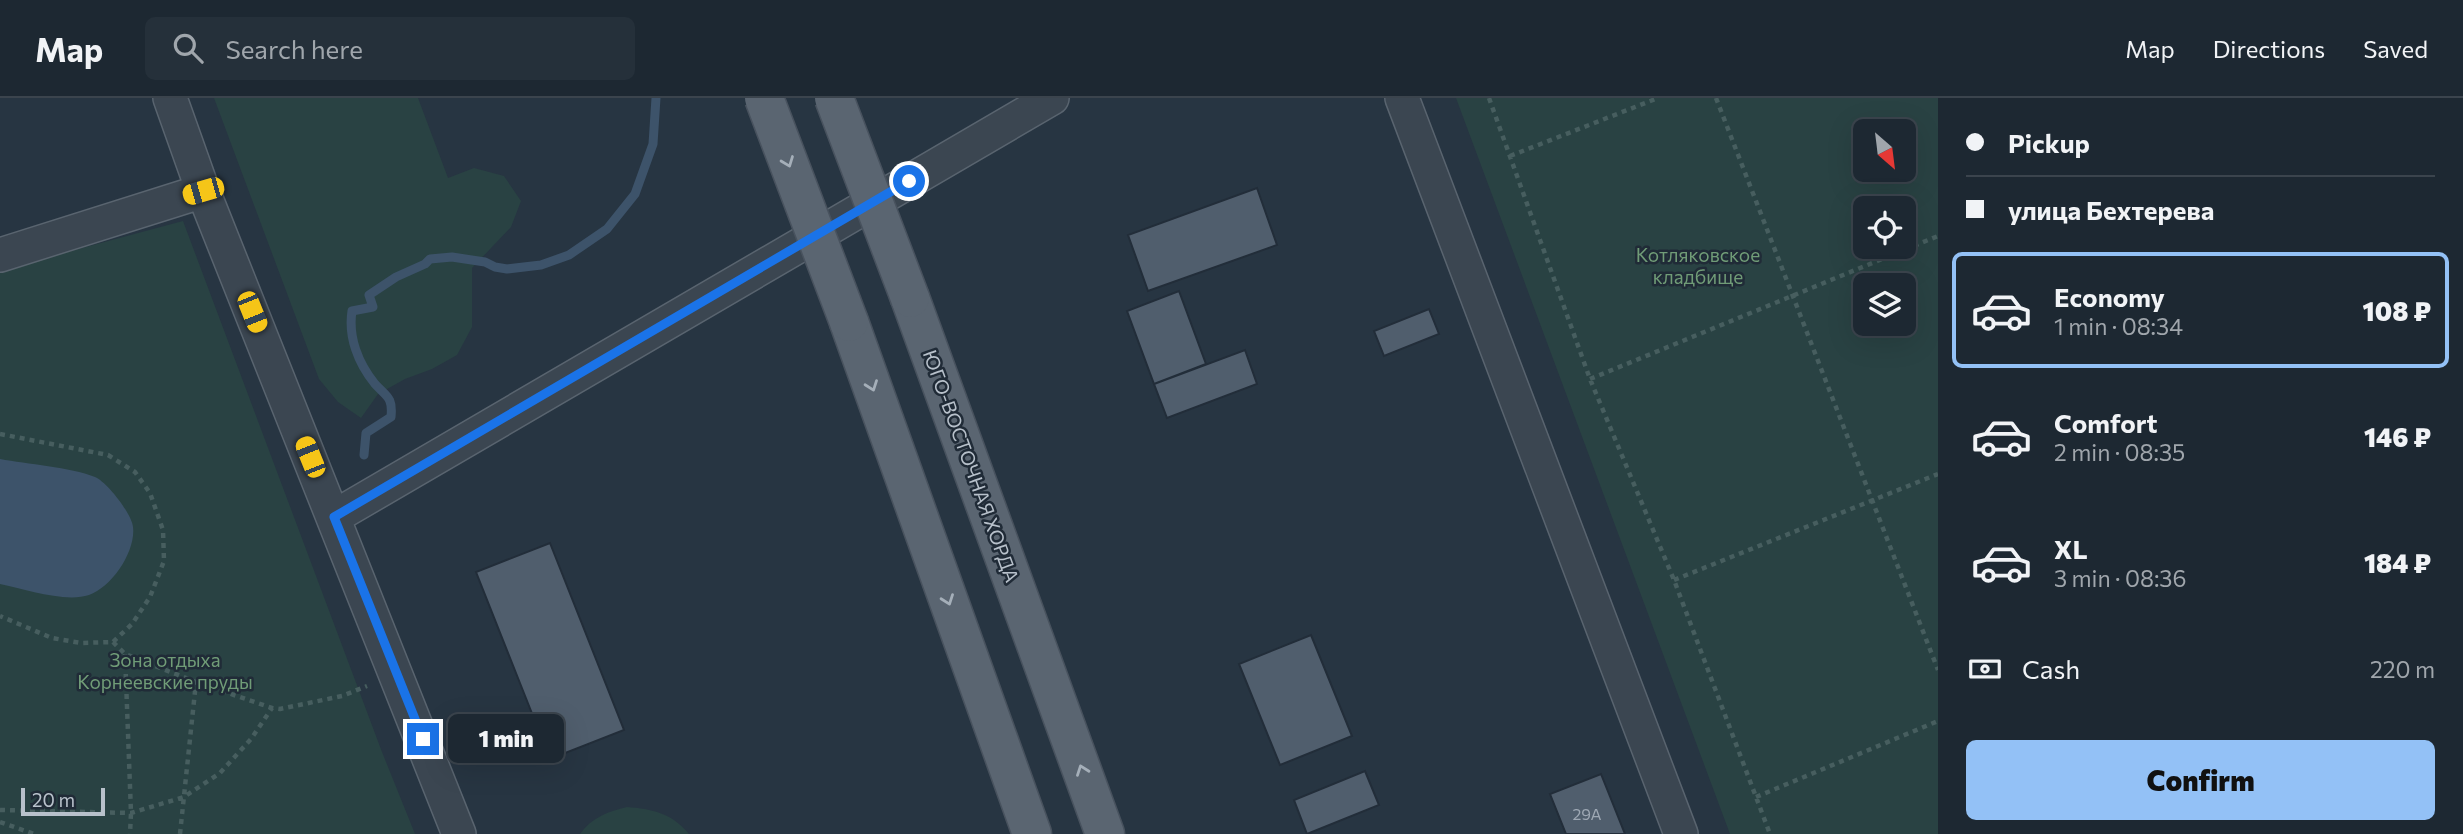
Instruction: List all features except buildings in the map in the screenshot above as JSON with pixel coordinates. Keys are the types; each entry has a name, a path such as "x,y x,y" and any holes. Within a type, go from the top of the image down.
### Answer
{"main road":[{"path":"764,98 849,322 1032,834"},
{"name":"ЮГО-ВОСТОЧНАЯ ХОРДА","path":"834,98 910,298 1105,834"}],"street":[{"path":"170,98 203,191 459,834"},
{"path":"334,517 1052,98"},
{"path":"1402,98 1681,834"},
{"path":"0,255 203,191"}],"path":[{"path":"1489,98 1590,379 1674,580 1770,834"},
{"path":"1510,156 1658,98"},
{"path":"1716,98 1938,670"},
{"path":"1590,379 1938,236"},
{"path":"0,434 108,455 135,472 150,493 163,530 164,561 150,597 132,624 113,642 81,643 52,638 0,616"},
{"path":"1674,580 1938,474"},
{"path":"113,642 125,654 272,708 280,709 341,696 370,685"},
{"path":"125,654 130,834"},
{"path":"180,834 196,682"},
{"path":"0,810 131,813 184,797 220,773 251,739 272,708"},
{"path":"1756,797 1938,721"},
{"path":"0,822 33,834"}],"green space":[{"path":"214,98 418,98 448,178 474,168 504,176 521,201 511,227 472,268 472,327 457,355 378,394 361,418 338,402 319,379"},
{"name":"Котляковское кладбище","path":"1456,98 1938,98 1938,834 1730,834"},
{"name":"Зона отдыха Корнеевские пруды","path":"183,221 415,834 0,834 0,270"},
{"path":"627,807 661,813 676,821 689,834 580,834 601,816"}],"water":[{"path":"0,459 61,468 95,477 124,507 132,521 131,547 121,567 98,591 79,597 68,597 0,584"}],"waterway":[{"path":"364,455 366,433 391,417 391,405 359,359 353,340 352,311 373,307 369,295 430,259 452,257 485,262 507,269 541,265 569,255 607,229 635,194 653,144 656,98"}],"route":[{"path":"423,739 334,517 909,181"}]}
